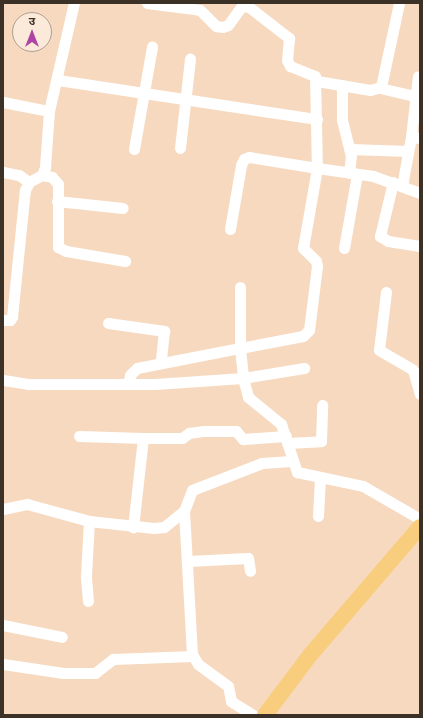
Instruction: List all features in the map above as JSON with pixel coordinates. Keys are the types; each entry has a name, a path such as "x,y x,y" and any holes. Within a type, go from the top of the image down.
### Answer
{"highway":[{"path":"265,715 316,648 420,527"},
{"path":"274,715 333,640 420,540"}],"street":[{"path":"42,175 49,110 58,80 74,3"},
{"path":"128,384 133,370 161,362 307,334 317,266 303,248 317,168 317,81 311,72 290,66 287,60 290,38 246,5 242,6 228,25 223,27 216,26 200,10 147,3"},
{"path":"380,88 384,81 389,38 398,3"},
{"path":"134,149 152,47"},
{"path":"180,148 190,59"},
{"path":"418,76 415,137 408,151 380,236 388,241 420,246"},
{"path":"58,80 317,119"},
{"path":"317,81 370,90 380,88 416,96"},
{"path":"342,85 342,120 350,149 353,173 344,248"},
{"path":"3,102 49,110"},
{"path":"350,149 408,151"},
{"path":"230,229 241,165 244,159 249,157 353,173 398,184 420,193"},
{"path":"3,172 19,175 29,182"},
{"path":"3,320 10,320 12,317 24,197 29,182 42,175 56,180 58,247 66,251 125,261"},
{"path":"57,201 123,208"},
{"path":"240,287 240,348 243,378 248,397 280,424 287,440 291,461 297,472 363,486 420,519"},
{"path":"386,292 379,350 413,370 420,394"},
{"path":"108,323 164,331 161,362"},
{"path":"3,380 28,384 128,384 243,378 304,368"},
{"path":"79,436 182,438 189,432 236,431 244,439 320,441 322,405"},
{"path":"133,527 143,438"},
{"path":"254,715 231,701 228,686 198,664 193,656 184,511 192,490 262,463 291,461"},
{"path":"318,516 320,477"},
{"path":"3,509 28,504 89,521 133,527 164,526 184,511"},
{"path":"88,601 86,576 89,521"},
{"path":"188,561 248,558 250,571"},
{"path":"3,625 62,636"},
{"path":"3,664 63,672 95,673 113,659 193,656"}]}
